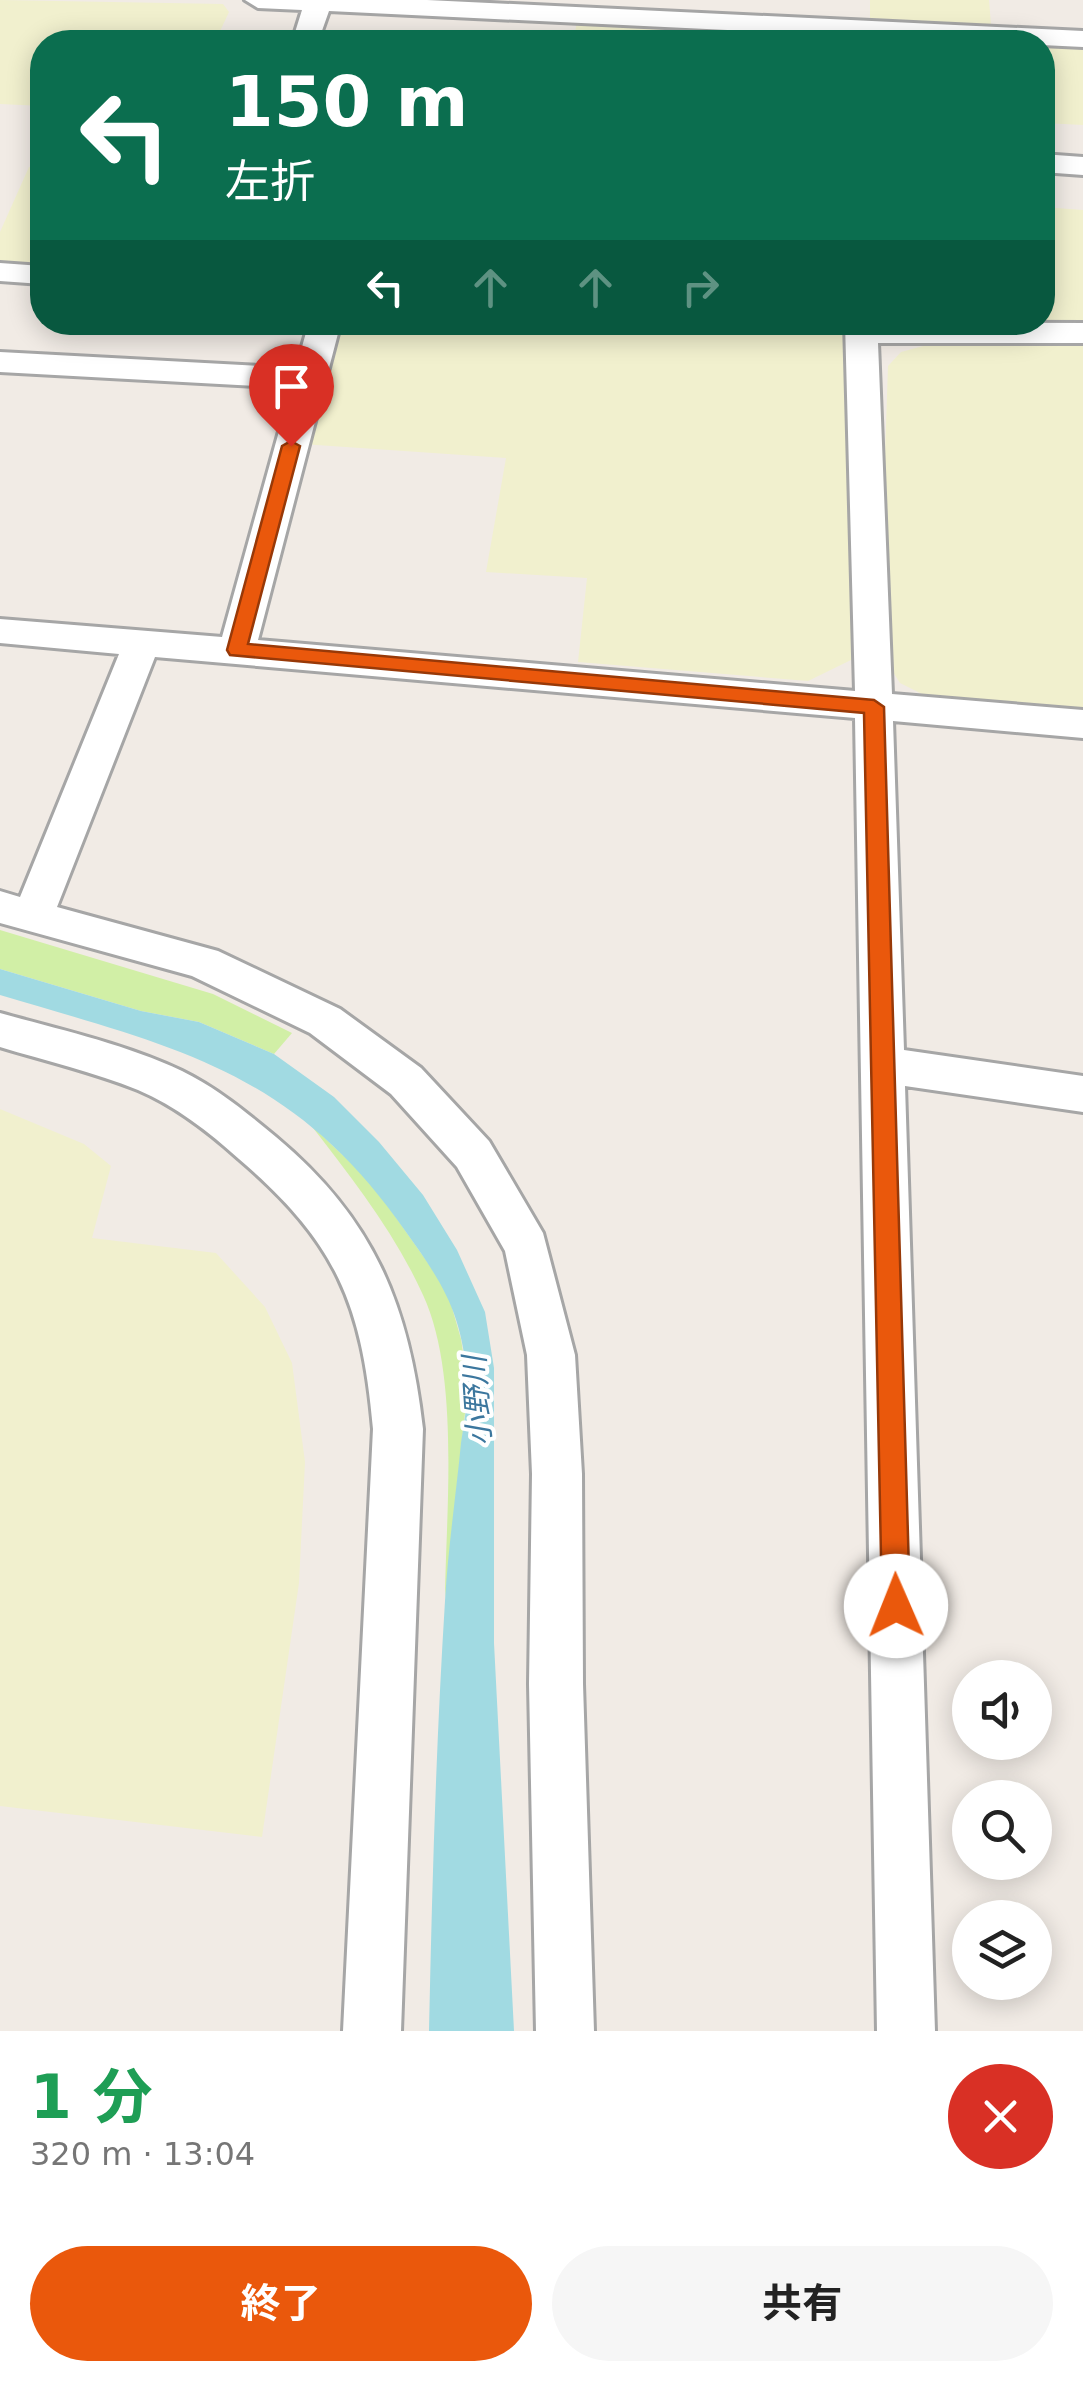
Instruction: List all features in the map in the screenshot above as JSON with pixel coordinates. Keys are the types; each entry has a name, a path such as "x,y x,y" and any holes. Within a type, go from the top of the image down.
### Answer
{"street":[{"path":"258,0 930,30"},
{"path":"996,0 999,30"},
{"path":"310,30 318,3"},
{"path":"402,30 405,4"},
{"path":"484,30 488,10"},
{"path":"1055,38 1083,39"},
{"path":"1055,164 1083,166"},
{"path":"0,272 30,273"},
{"path":"1055,332 1083,333"},
{"path":"237,650 321,335"},
{"path":"861,335 906,2031"},
{"path":"0,362 310,378"},
{"path":"0,631 1083,724"},
{"path":"142,642 16,912 203,964 326,1021 406,1081 473,1154 527,1247 550,1355 557,1474 556,1684 566,2031"},
{"path":"0,1030 156,1079 219,1116 292,1174 341,1234 376,1299 394,1364 398,1430 372,2031"},
{"path":"883,1065 1083,1094"}],"green space":[{"path":"0,0 223,4 229,12 221,30 30,30 30,105 0,104"},
{"path":"870,0 989,0 991,25 973,29 878,24 870,19"},
{"path":"577,22 736,30 575,30"},
{"path":"1055,45 1083,46 1083,125 1055,124"},
{"path":"30,167 30,268 0,266 0,232"},
{"path":"1055,208 1083,210 1083,324 1055,324"},
{"path":"332,335 846,335 853,659 808,681 578,662 587,578 486,572 506,458 302,444"},
{"path":"1083,342 1083,712 926,696 900,683 893,672 884,485 888,366 901,352 927,345"},
{"path":"0,930 213,994 292,1033 274,1054 199,1022 141,1011 0,969"},
{"path":"0,1109 84,1144 111,1166 92,1238 216,1253 265,1307 292,1363 305,1462 299,1583 262,1837 0,1806"},
{"path":"310,1124 371,1182 447,1290 461,1339 468,1385 445,1598 448,1444 435,1327 423,1295 386,1228"}],"water":[{"name":"小野川","path":"0,969 141,1011 199,1022 274,1054 334,1097 379,1142 423,1195 457,1250 485,1312 494,1368 494,1643 514,2031 429,2031 445,1601 467,1390 461,1338 441,1285 364,1178 320,1134 275,1100 228,1073 177,1051 0,995"}],"route":[{"path":"291,446 237,650 874,707 896,1606"}]}
